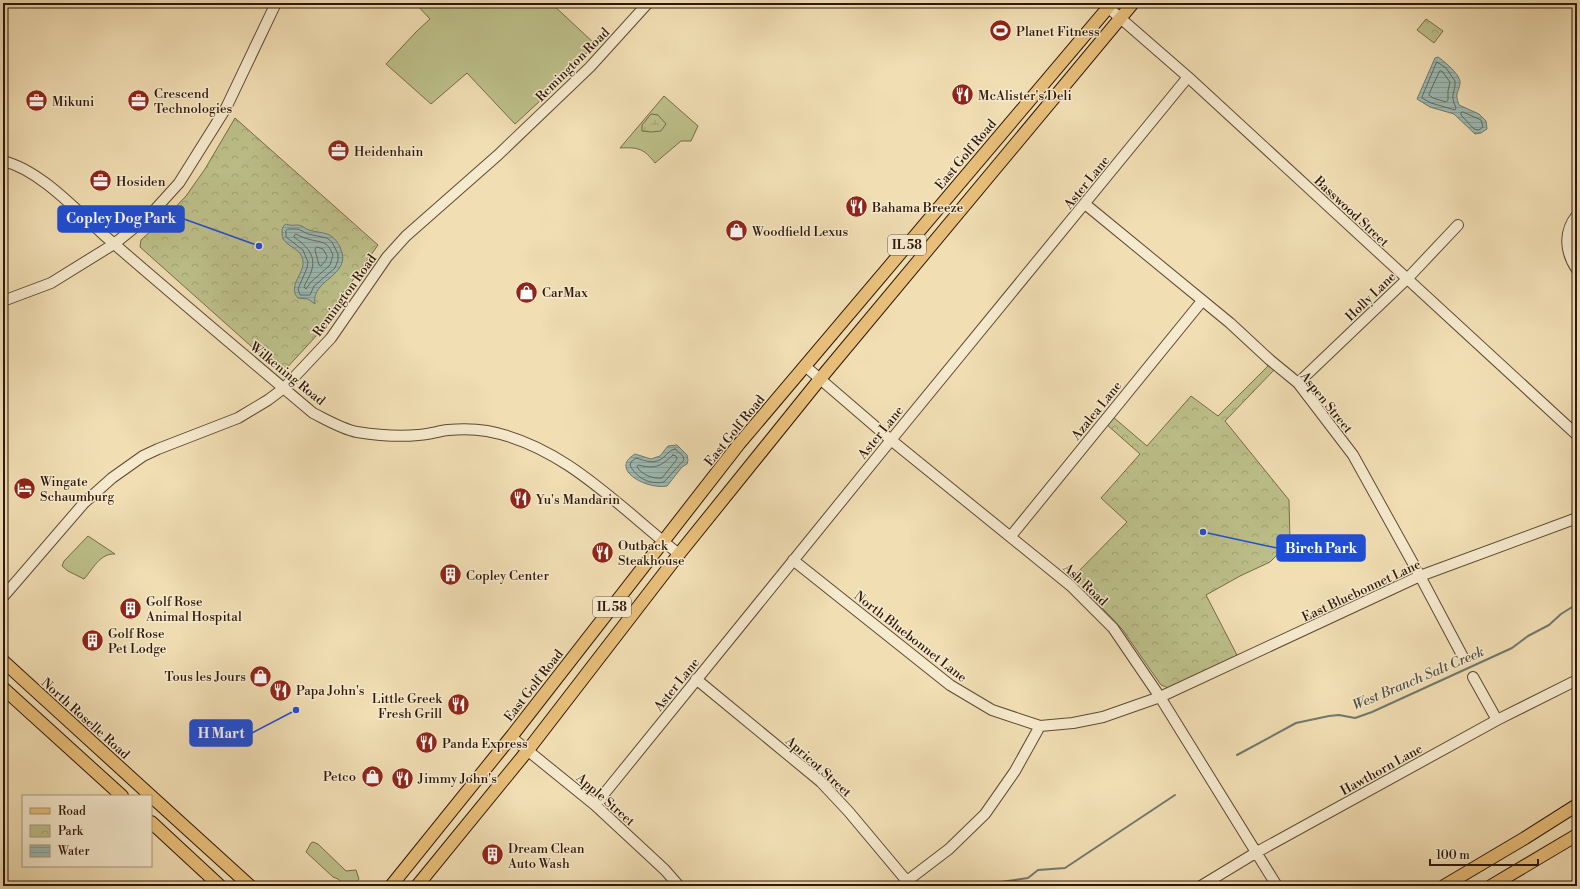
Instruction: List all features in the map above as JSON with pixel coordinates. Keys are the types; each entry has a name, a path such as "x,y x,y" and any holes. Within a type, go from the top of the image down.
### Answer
{"main road":[{"name":"IL 58","path":"417,886 528,750 679,554 820,379 1133,3"},
{"name":"East Golf Road","path":"391,886 510,737 739,444 1108,5"},
{"name":"North Roselle Road","path":"3,662 150,795"},
{"path":"3,688 121,795"},
{"name":"North Roselle Road","path":"152,797 250,886"},
{"path":"1444,886 1526,838 1577,805"},
{"path":"152,823 220,886"},
{"path":"1491,886 1577,835"}],"street":[{"path":"3,300 51,283 114,244 150,215 179,183 226,108 276,3"},
{"name":"Remington Road","path":"3,597 84,503 112,478 143,456 238,418 268,400 284,388 331,338 387,258 406,236 498,154 584,72 648,3"},
{"name":"Basswood Street","path":"1108,5 1120,18 1188,77 1577,435"},
{"name":"Aster Lane","path":"595,806 696,679 1188,77"},
{"name":"Wilkening Road","path":"3,160 16,164 42,181 313,413 335,424 357,432 418,436 449,430 486,431 517,439 552,456 585,477 679,554"},
{"name":"Aspen Street","path":"1085,204 1230,323 1270,360 1298,383 1353,455 1463,657"},
{"path":"1577,215 1568,230 1567,240 1568,250 1577,270"},
{"name":"Holly Lane","path":"1298,383 1407,279 1458,226"},
{"name":"Azalea Lane","path":"1011,536 1202,301"},
{"name":"Ash Road","path":"805,366 891,440 1071,586 1113,628 1160,697 1277,886"},
{"name":"East Bluebonnet Lane","path":"1160,697 1420,576 1577,518"},
{"name":"North Bluebonnet Lane","path":"794,560 950,685 992,710 1040,726 1103,718 1160,697"},
{"path":"1473,677 1497,720"},
{"name":"Apricot Street","path":"696,679 821,782 849,812 909,883"},
{"name":"Hawthorn Lane","path":"1201,886 1256,852 1497,720 1577,680"},
{"path":"909,883 949,849 985,814 1015,771 1040,726"},
{"name":"Apple Street","path":"510,737 528,750 595,806 665,870 679,886"}],"green space":[{"path":"415,3 551,3 595,44 555,87 515,124 467,73 431,104 386,64 430,19"},
{"path":"1426,19 1443,31 1434,43 1417,30"},
{"path":"664,96 698,126 691,141 681,141 655,163 648,155 640,150 620,148"},
{"path":"651,114 658,115 666,124 661,131 642,131 642,125"},
{"path":"235,118 378,245 343,294 318,334 283,372 280,372 140,247 141,240 186,196 205,169"},
{"path":"1270,364 1275,369 1225,421 1289,500 1290,542 1270,562 1240,576 1206,595 1238,657 1171,689 1161,685 1122,629 1073,577 1127,522 1101,498 1140,454 1106,424 1113,417 1147,446 1191,396 1218,416"},
{"path":"88,536 115,554 110,554 101,559 84,579 68,571 62,566 64,561"},
{"path":"313,842 318,844 346,871 356,870 359,879 353,884 346,886 338,879 333,877 306,852"}],"water":[{"path":"1438,57 1452,68 1460,80 1457,95 1459,105 1479,114 1486,121 1487,129 1481,133 1475,134 1454,114 1430,107 1417,99 1435,58"},
{"path":"286,224 299,225 309,230 325,233 335,239 340,247 343,257 341,265 319,289 315,296 315,304 308,299 298,298 295,293 294,288 303,263 300,253 282,237 282,228"},
{"path":"677,445 687,455 688,460 687,464 682,467 667,486 650,485 641,482 628,472 626,466 628,460 635,454 651,459 660,456 668,446"}],"waterway":[{"name":"West Branch Salt Creek","path":"1237,755 1296,723 1339,715 1355,718 1372,712 1512,648 1528,636 1549,625 1561,614 1577,604"},
{"name":"West Branch Salt Creek","path":"992,886 1001,882 1028,878 1038,870 1065,868 1175,795"}],"place":[{"name":"Planet Fitness","path":"1001,31"},
{"name":"McAlister's Deli","path":"963,95"},
{"name":"Crescend Technologies","path":"139,100"},
{"name":"Mikuni","path":"37,101"},
{"name":"Heidenhain","path":"339,151"},
{"name":"Hosiden","path":"100,181"},
{"name":"Bahama Breeze","path":"857,207"},
{"name":"Woodfield Lexus","path":"736,231"},
{"name":"Copley Dog Park","path":"259,246"},
{"name":"CarMax","path":"526,292"},
{"name":"Wingate Schaumburg","path":"25,488"},
{"name":"Yu's Mandarin","path":"520,499"},
{"name":"Birch Park","path":"1203,532"},
{"name":"Outback Steakhouse","path":"602,552"},
{"name":"Copley Center","path":"450,575"},
{"name":"Golf Rose Animal Hospital","path":"130,608"},
{"name":"Golf Rose Pet Lodge","path":"93,640"},
{"name":"Tous les Jours","path":"261,676"},
{"name":"Papa John's","path":"281,690"},
{"name":"Little Greek Fresh Grill","path":"458,705"},
{"name":"H Mart","path":"296,710"},
{"name":"Panda Express","path":"427,743"},
{"name":"Petco","path":"372,776"},
{"name":"Jimmy John's","path":"403,778"},
{"name":"Dream Clean Auto Wash","path":"492,855"}]}
